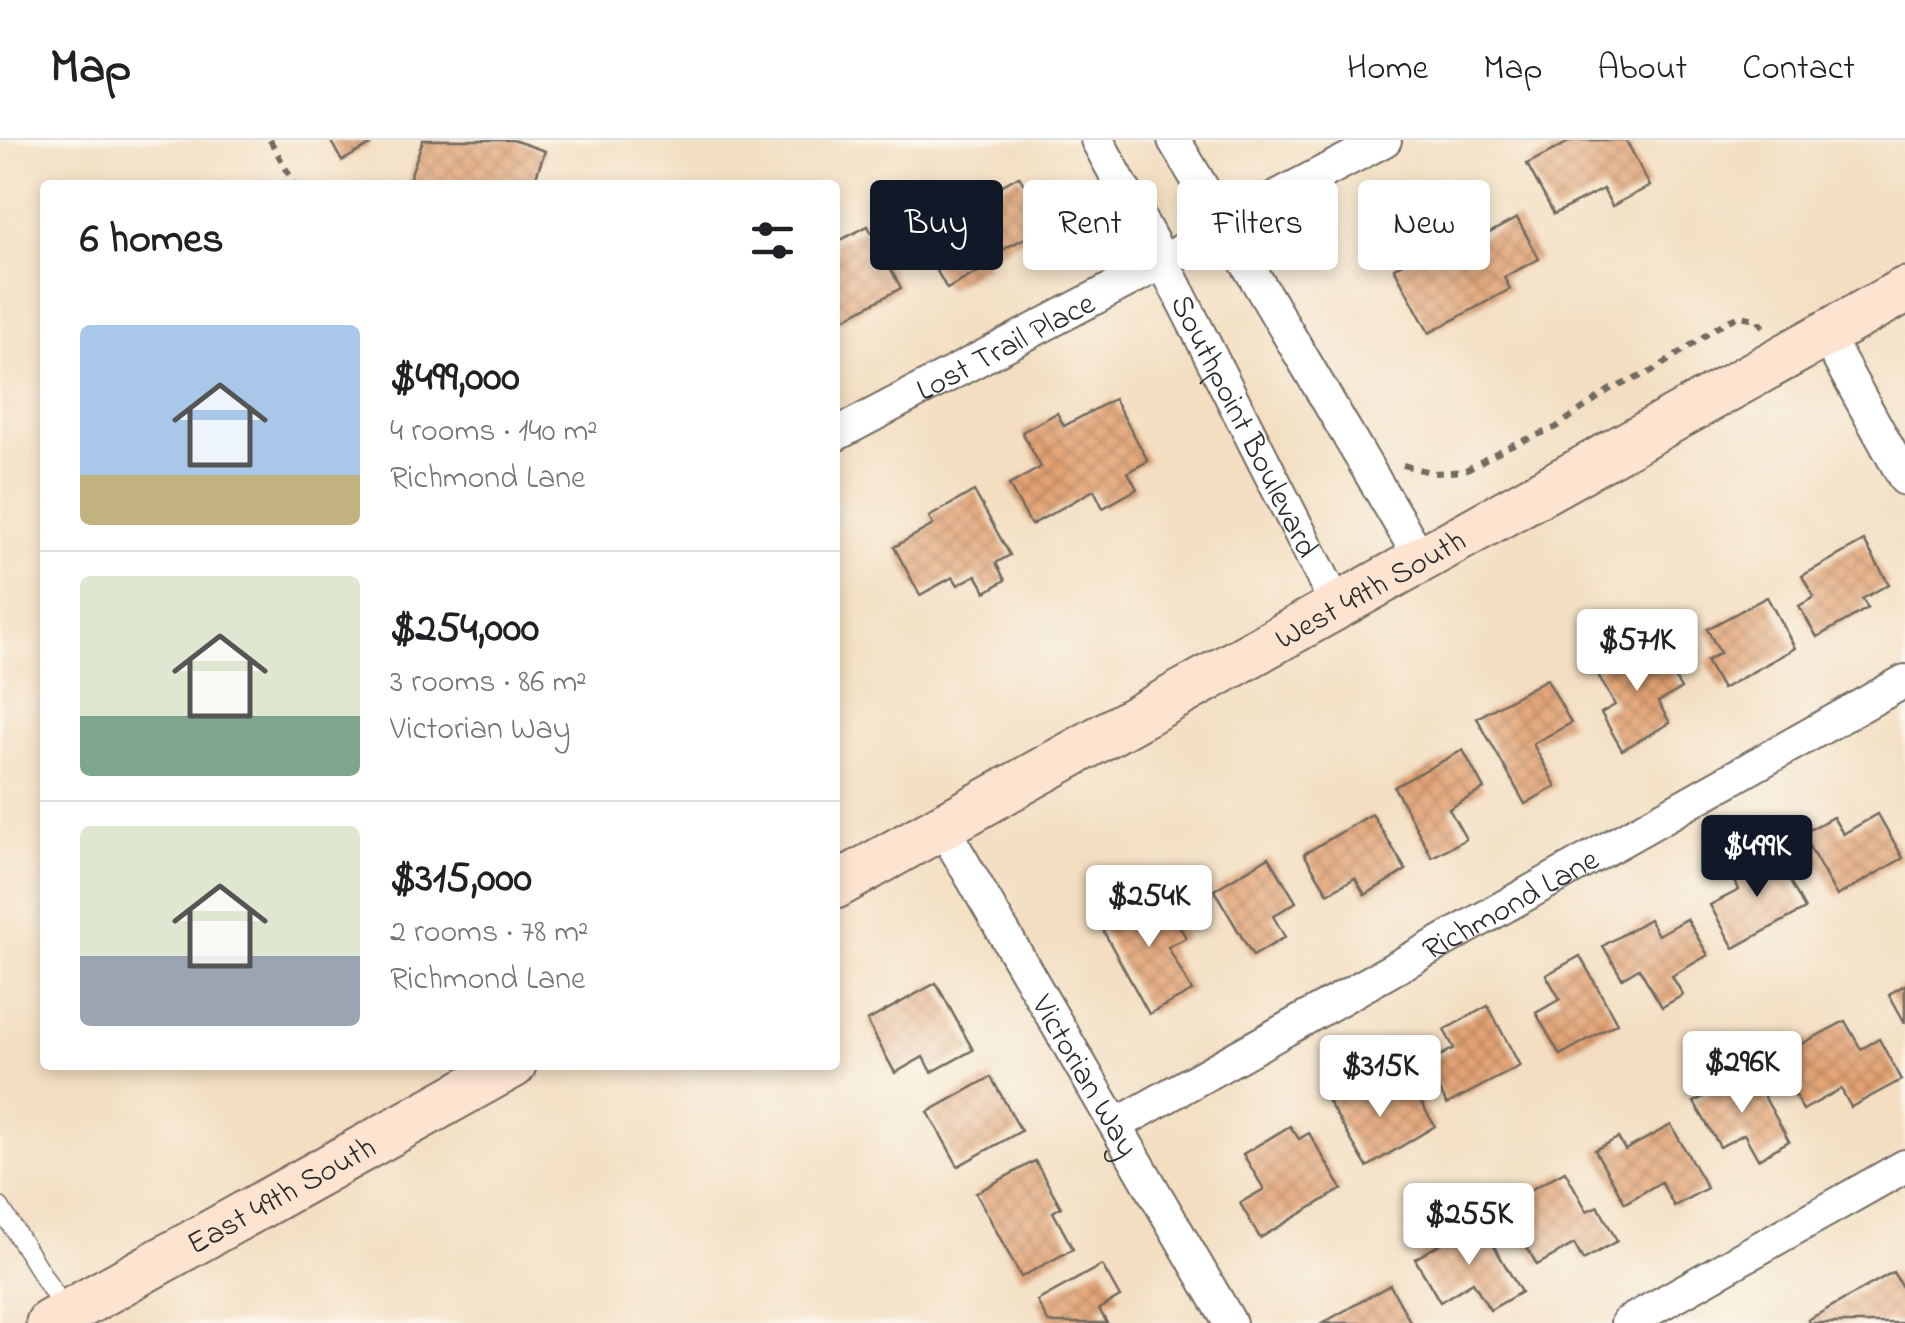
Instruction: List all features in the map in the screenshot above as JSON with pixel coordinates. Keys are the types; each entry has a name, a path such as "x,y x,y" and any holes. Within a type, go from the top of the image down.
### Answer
{"street":[{"name":"Southpoint Boulevard","path":"1097,140 1338,606"},
{"path":"1174,140 1198,180"},
{"name":"Lost Trail Place","path":"1308,180 1384,140"},
{"name":"Lost Trail Place","path":"840,432 1177,253"},
{"path":"1251,270 1421,559"},
{"name":"West 49th South","path":"840,883 1905,290"},
{"path":"1825,334 1905,479"},
{"name":"Richmond Lane","path":"1116,1124 1905,682"},
{"name":"Victorian Way","path":"942,826 1230,1323"},
{"name":"East 49th South","path":"58,1318 504,1070"},
{"path":"1627,1323 1905,1166"}],"lane":[{"path":"0,1207 58,1318"}],"path":[{"path":"270,140 292,180"},
{"path":"1390,458 1406,467 1433,473 1464,471 1507,447 1555,428 1609,390 1653,371 1739,316 1757,320 1766,332"}],"building":[{"path":"330,140 367,140 370,145 342,161"},
{"path":"423,140 513,140 545,151 535,180 409,180"},
{"path":"1573,140 1626,140 1650,186 1612,206 1603,189 1554,214 1527,164"},
{"path":"1019,176 1023,183 1023,239 1003,250 1003,185"},
{"path":"1517,218 1539,259 1504,277 1510,289 1429,333 1395,270 1490,270 1490,233"},
{"path":"868,226 870,270 891,270 901,288 840,321 840,240"},
{"path":"936,270 981,270 947,289"},
{"path":"1114,399 1148,461 1128,472 1137,489 1103,508 1094,490 1031,525 1009,485 1041,467 1022,432 1057,413 1064,426"},
{"path":"974,491 1010,555 996,563 1005,580 986,592 976,575 958,585 953,577 920,595 894,547 933,525 929,517"},
{"path":"1864,541 1889,584 1862,599 1868,608 1817,637 1799,606 1814,597 1802,576"},
{"path":"1767,597 1795,648 1722,689 1706,661 1720,653 1707,629"},
{"path":"1653,640 1681,689 1658,702 1670,723 1622,750 1601,713 1615,705 1596,671"},
{"path":"1547,679 1571,723 1533,744 1556,786 1525,804 1477,718"},
{"path":"1463,750 1484,789 1449,809 1466,839 1432,857 1394,787"},
{"path":"1372,814 1406,870 1365,895 1355,878 1328,893 1304,854"},
{"path":"1878,814 1903,858 1837,896 1802,834 1833,817 1843,834"},
{"path":"1773,850 1805,909 1734,948 1710,905 1739,890 1731,873"},
{"path":"1269,857 1296,902 1273,916 1285,937 1253,956 1214,890"},
{"path":"1160,891 1186,938 1168,947 1192,991 1149,1014 1099,923"},
{"path":"1649,919 1658,935 1687,919 1708,955 1672,976 1683,995 1662,1007 1639,968 1622,978 1603,946"},
{"path":"1580,956 1617,1023 1560,1055 1536,1013 1560,999 1546,975"},
{"path":"936,983 973,1050 932,1072 923,1057 895,1073 867,1021"},
{"path":"1905,985 1905,1023 1889,994"},
{"path":"1488,1006 1520,1066 1447,1104 1426,1064 1454,1048 1444,1030"},
{"path":"1845,1021 1861,1049 1879,1039 1901,1080 1851,1107 1841,1089 1803,1110 1775,1058"},
{"path":"1750,1071 1789,1141 1758,1159 1744,1134 1720,1147 1694,1102"},
{"path":"991,1077 1021,1131 958,1166 928,1112"},
{"path":"1358,1079 1373,1104 1409,1082 1435,1126 1367,1167 1326,1098"},
{"path":"1671,1125 1707,1188 1674,1206 1661,1182 1625,1203 1595,1150 1618,1138 1625,1150"},
{"path":"1290,1126 1299,1139 1309,1133 1342,1189 1260,1238 1240,1203 1264,1189 1243,1154"},
{"path":"1035,1161 1061,1207 1053,1212 1073,1249 1021,1277 976,1193"},
{"path":"1565,1171 1587,1211 1598,1206 1617,1241 1583,1260 1574,1244 1537,1265 1503,1205"},
{"path":"1479,1221 1521,1292 1490,1310 1473,1282 1440,1302 1415,1259"},
{"path":"1102,1265 1120,1297 1099,1309 1107,1323 1049,1323 1037,1301"},
{"path":"1893,1272 1905,1292 1905,1323 1808,1320"},
{"path":"1390,1285 1411,1323 1323,1323"}]}
